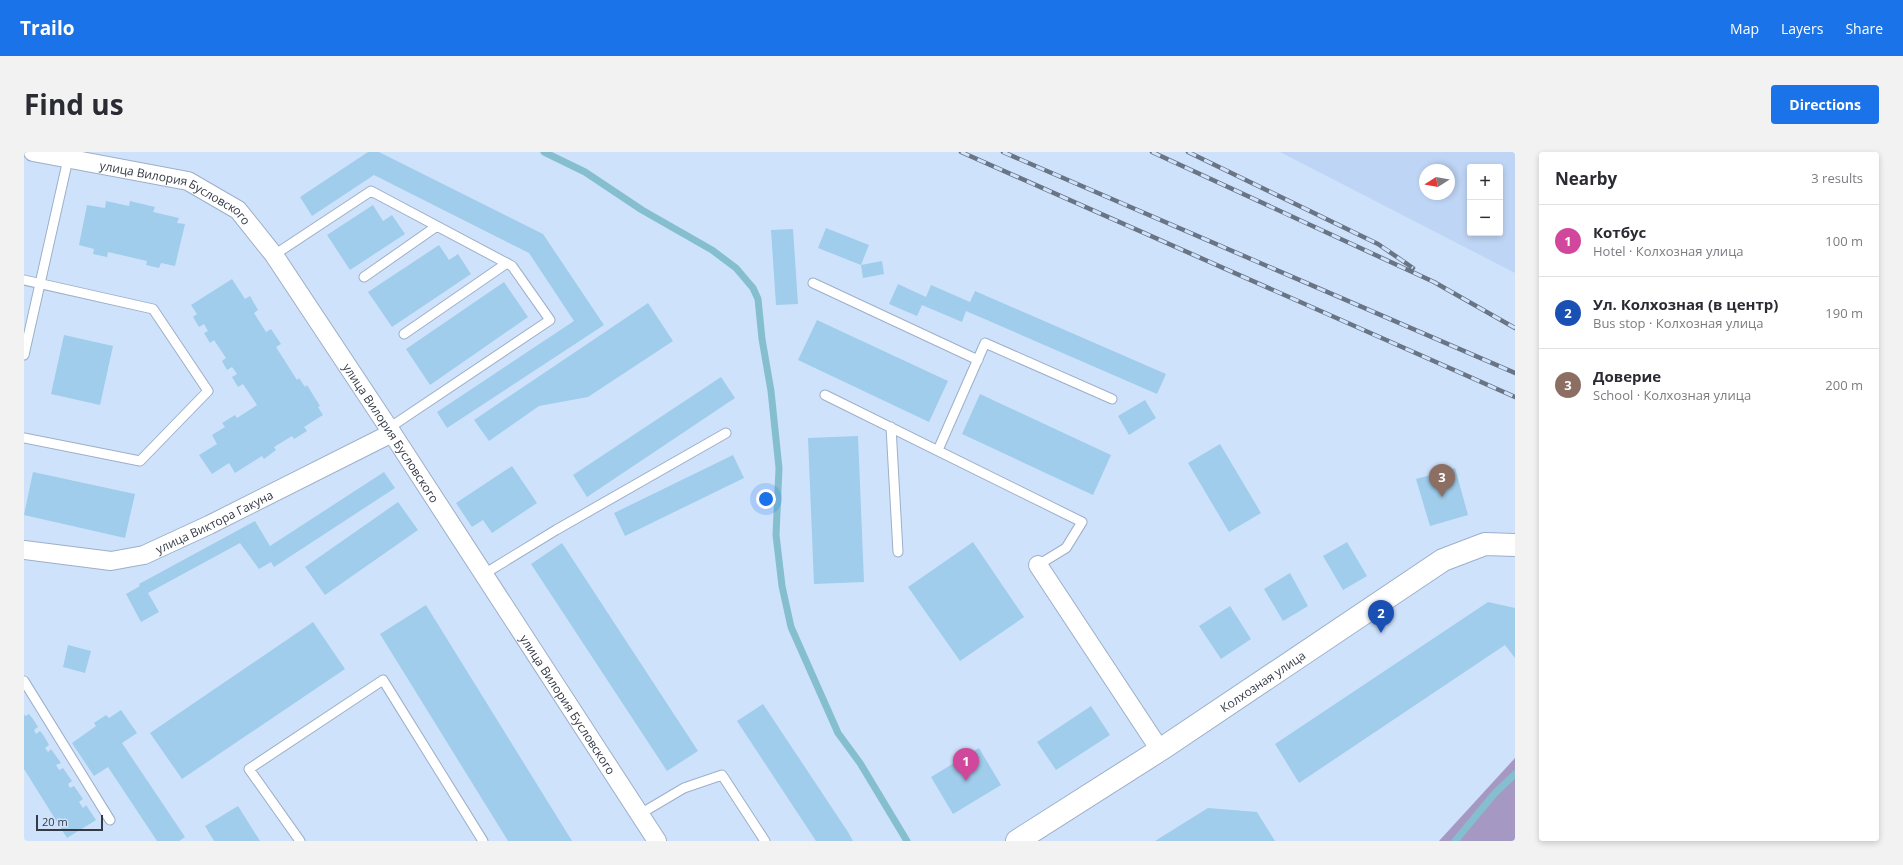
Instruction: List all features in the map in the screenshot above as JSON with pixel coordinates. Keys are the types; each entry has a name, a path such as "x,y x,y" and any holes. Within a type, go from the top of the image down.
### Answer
{"street":[{"name":"улица Вилория Бусловского","path":"33,152 188,181 238,210 274,255 391,430 657,841"},
{"name":"улица Виктора Гакуна","path":"24,550 111,561 144,555 209,525 391,430"},
{"name":"Колхозная улица","path":"1017,841 1160,750 1443,560 1484,544 1515,545"},
{"path":"1038,565 1160,750"}],"lane":[{"path":"24,356 68,159"},
{"path":"274,255 371,191 512,266 550,320 391,430"},
{"path":"364,277 438,226"},
{"path":"404,334 507,263"},
{"path":"24,280 153,309 208,391 140,461 24,438"},
{"path":"813,283 978,360"},
{"path":"938,450 986,343 1112,399"},
{"path":"825,394 1082,522 1066,548 1038,565"},
{"path":"891,427 898,552"},
{"path":"484,574 556,530 726,434"},
{"path":"300,841 249,769 383,680 483,841"},
{"path":"24,681 110,820"},
{"path":"640,814 684,788 722,775 764,841"}],"shaded area":[{"path":"1280,152 1515,152 1515,273"},
{"path":"1515,758 1515,841 1439,841"}],"building":[{"path":"368,152 379,152 543,234 604,325 447,428 437,412 574,321 529,253 374,175 312,216 300,197"},
{"path":"106,201 129,206 130,201 155,207 153,212 179,218 177,223 185,224 175,266 161,263 159,268 146,265 147,261 108,252 107,257 93,254 94,249 79,245 87,205 105,208"},
{"path":"373,205 383,221 392,215 405,234 350,270 327,235"},
{"path":"826,228 869,245 861,265 818,248"},
{"path":"793,229 798,304 776,305 771,230"},
{"path":"439,245 449,260 458,254 471,274 392,327 368,292"},
{"path":"882,261 884,274 863,278 861,265"},
{"path":"232,279 245,299 250,296 258,310 254,313 266,332 271,329 281,344 276,347 297,380 299,378 305,387 307,385 320,406 318,407 323,415 304,427 307,431 294,439 292,436 274,447 276,450 264,459 262,456 235,473 229,463 212,474 199,455 217,444 212,435 225,427 222,423 235,415 237,418 257,405 243,384 238,387 232,377 237,374 232,367 227,370 222,361 226,358 214,340 210,343 204,333 208,331 204,324 199,327 193,317 197,314 191,305"},
{"path":"504,282 528,317 430,385 406,349"},
{"path":"898,284 926,297 931,285 970,302 975,291 1166,374 1157,394 966,311 962,322 922,305 917,316 889,304"},
{"path":"648,303 673,341 588,397 539,406 489,441 474,420"},
{"path":"817,320 948,381 929,422 798,360"},
{"path":"64,335 113,346 100,405 51,394"},
{"path":"721,377 735,398 587,497 573,475"},
{"path":"980,394 1111,455 1093,495 962,434"},
{"path":"1145,400 1156,418 1129,435 1118,416"},
{"path":"858,436 864,582 814,584 808,438"},
{"path":"1220,444 1261,513 1229,532 1188,463"},
{"path":"733,455 744,478 625,536 614,513"},
{"path":"512,466 537,503 492,533 483,520 472,527 456,503"},
{"path":"1455,468 1468,515 1430,526 1416,479"},
{"path":"33,472 135,494 125,538 24,515"},
{"path":"384,472 395,488 274,567 271,562 259,569 240,543 148,593 159,612 141,622 126,594 140,586 139,584 255,521 270,546"},
{"path":"398,502 418,530 325,595 305,567"},
{"path":"973,542 1024,617 960,661 908,587"},
{"path":"1347,542 1367,576 1343,590 1323,556"},
{"path":"562,543 698,751 667,771 531,564"},
{"path":"1290,573 1308,606 1283,621 1264,589"},
{"path":"1488,602 1515,608 1515,658 1505,645 1299,783 1275,744"},
{"path":"426,605 572,841 508,841 380,634"},
{"path":"1230,606 1251,639 1221,659 1199,626"},
{"path":"313,622 345,669 182,779 150,733"},
{"path":"68,645 91,651 85,673 63,667"},
{"path":"763,704 853,841 816,841 737,721"},
{"path":"1091,706 1110,735 1056,770 1037,742"},
{"path":"121,710 137,733 122,743 185,837 179,841 157,841 108,767 94,776 72,743 96,726 94,723 106,715 109,718"},
{"path":"24,714 25,716 29,714 33,719 38,727 34,730 36,734 40,731 44,736 49,745 45,748 48,752 51,749 61,763 56,765 59,770 63,768 72,781 68,784 70,788 74,786 83,799 79,802 83,808 86,805 96,820 67,838 24,769"},
{"path":"979,748 1001,785 953,814 931,777"},
{"path":"238,806 260,841 214,841 205,826"},
{"path":"1208,808 1257,812 1275,841 1155,841"}],"waterway":[{"path":"544,152 585,172 642,210 712,250 736,268 753,288 758,299 762,339 771,391 779,468 776,535 782,586 791,627 838,733 860,763 907,841"},
{"path":"1455,841 1495,793 1515,774"}],"railway":[{"path":"961,152 1515,397"},
{"path":"1003,152 1515,373"},
{"path":"1152,152 1434,282 1515,328"},
{"path":"1188,152 1378,244 1413,268"}],"place":[{"name":"Доверие","path":"1442,497"},
{"name":"Ул. Колхозная (в центр)","path":"1381,633"},
{"name":"Котбус","path":"966,781"}]}
